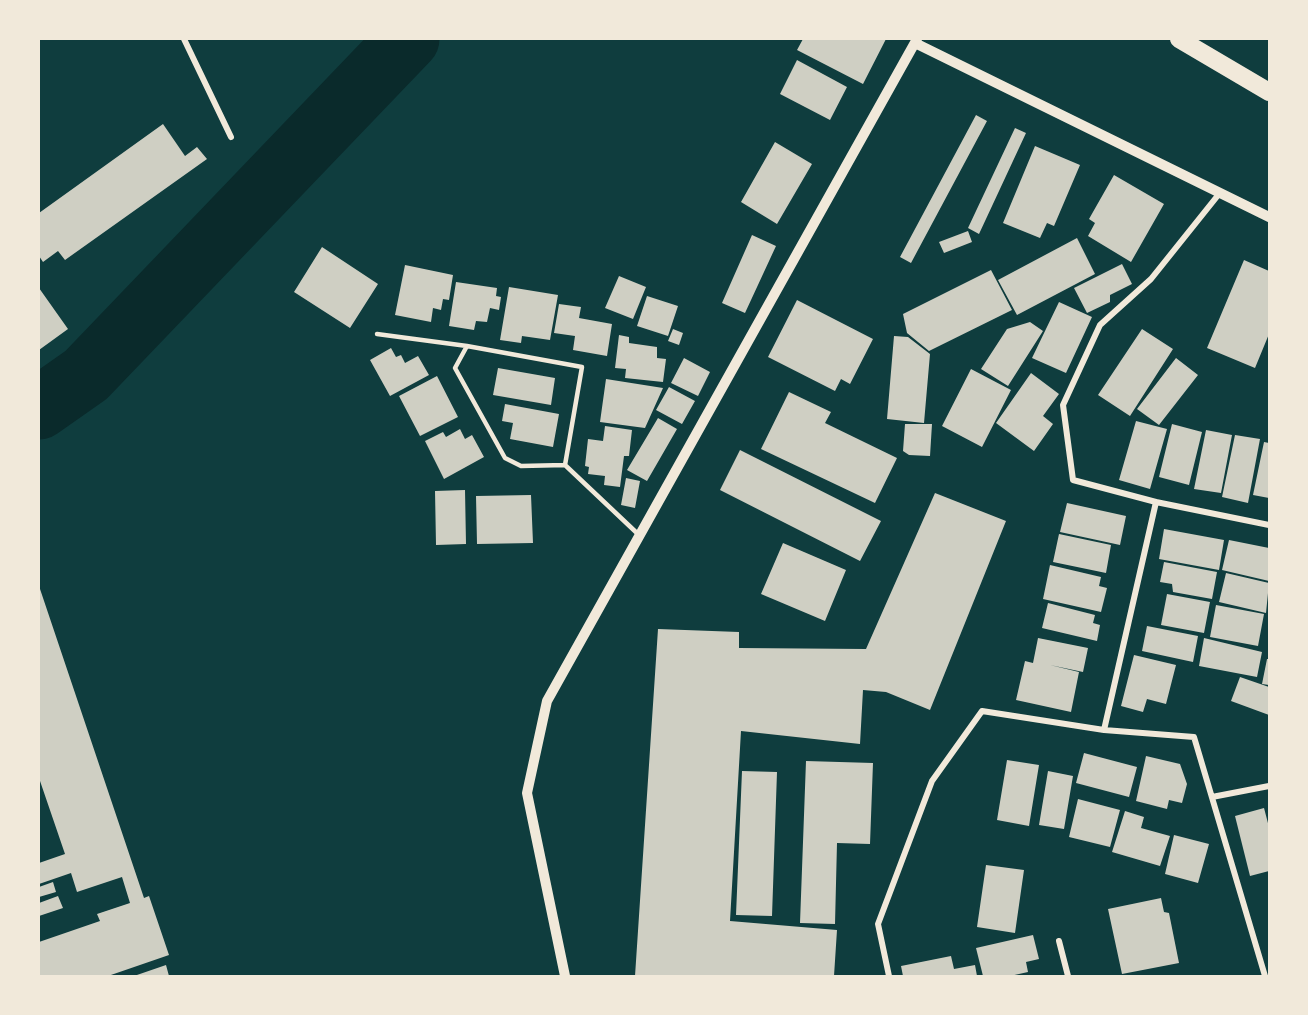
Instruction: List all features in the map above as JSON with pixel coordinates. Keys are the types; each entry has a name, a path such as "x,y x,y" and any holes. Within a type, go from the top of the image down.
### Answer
{"highway":[{"path":"1179,39 1269,92"}],"street":[{"path":"184,39 231,137"},
{"path":"565,976 527,793 547,701 916,41 1269,217"},
{"path":"1219,194 1151,279 1100,325 1063,405 1073,480 1156,502 1269,525"},
{"path":"1104,730 1156,502"},
{"path":"889,976 878,924 932,781 982,711 1104,730 1194,737 1265,976"},
{"path":"1212,796 1269,786"},
{"path":"1059,941 1068,976"}],"lane":[{"path":"377,334 467,346 582,367 565,465"},
{"path":"467,346 455,368 505,458 521,466 565,465 639,535"}],"building":[{"path":"803,39 886,39 863,84 797,50"},
{"path":"797,60 847,87 830,120 780,94"},
{"path":"976,115 987,121 911,263 900,257"},
{"path":"163,124 185,156 197,147 207,159 65,260 58,251 43,262 39,256 39,213"},
{"path":"1015,128 1026,133 979,234 968,228"},
{"path":"775,142 812,164 777,224 741,202"},
{"path":"1035,146 1080,165 1054,226 1047,223 1040,238 1003,223"},
{"path":"1114,175 1164,204 1131,262 1088,236 1095,223 1089,219"},
{"path":"968,231 972,242 944,253 939,242"},
{"path":"752,235 776,246 745,313 722,303"},
{"path":"1077,238 1095,274 1017,315 998,280"},
{"path":"322,247 378,284 350,328 294,292"},
{"path":"1244,260 1269,271 1269,334 1255,368 1207,348"},
{"path":"1122,264 1132,284 1110,295 1110,302 1087,313 1074,288"},
{"path":"405,265 453,275 449,300 443,299 441,310 433,308 431,322 395,315"},
{"path":"991,270 1012,310 929,351 907,333 903,314"},
{"path":"619,276 646,287 633,319 605,308"},
{"path":"456,282 497,288 496,296 501,297 499,310 490,308 487,322 476,321 474,330 449,326"},
{"path":"509,287 558,295 550,340 522,336 521,343 500,340"},
{"path":"39,288 68,329 39,350"},
{"path":"647,296 678,306 668,336 637,326"},
{"path":"797,300 873,339 850,384 841,379 835,391 768,357"},
{"path":"1059,302 1092,317 1066,373 1032,358"},
{"path":"559,304 581,307 579,318 612,324 607,356 573,350 575,336 554,333"},
{"path":"1030,322 1043,331 1008,386 981,369 1007,329"},
{"path":"673,329 683,333 679,345 668,341"},
{"path":"1142,329 1173,349 1130,416 1098,395"},
{"path":"619,335 629,337 629,343 657,347 657,358 666,359 663,382 625,378 626,369 615,368"},
{"path":"894,336 908,337 930,354 924,423 887,419"},
{"path":"391,348 396,357 401,355 405,363 418,356 429,375 390,396 370,360"},
{"path":"684,358 710,372 698,396 671,383"},
{"path":"1176,358 1198,375 1159,425 1137,409"},
{"path":"498,368 555,378 551,405 493,395"},
{"path":"971,369 1011,390 982,447 942,426"},
{"path":"1031,373 1059,394 1043,416 1053,424 1034,451 996,423"},
{"path":"437,376 458,417 420,436 399,396"},
{"path":"606,379 663,388 645,428 600,422"},
{"path":"669,387 695,401 682,424 656,410"},
{"path":"789,392 831,412 825,423 897,458 875,503 761,449"},
{"path":"505,404 559,414 553,447 510,439 513,423 502,421"},
{"path":"658,418 677,429 647,481 627,470"},
{"path":"1136,421 1167,429 1150,489 1119,480"},
{"path":"905,424 932,424 930,456 909,455 903,451"},
{"path":"1172,424 1202,432 1189,485 1159,477"},
{"path":"605,426 632,430 629,456 624,456 620,487 604,485 605,476 588,474 589,467 585,466 588,439 603,441"},
{"path":"460,429 465,439 472,435 484,457 444,479 425,441 443,432 446,437"},
{"path":"1206,430 1232,435 1221,493 1194,489"},
{"path":"1235,435 1260,439 1248,503 1222,497"},
{"path":"1264,442 1269,443 1269,498 1253,495"},
{"path":"740,450 881,521 860,561 720,490"},
{"path":"626,478 640,481 635,508 621,505"},
{"path":"465,490 466,544 436,545 435,491"},
{"path":"935,493 1006,521 930,710 886,692 863,690 860,744 741,731 730,921 837,930 834,976 635,976 658,629 739,632 739,648 866,649"},
{"path":"531,495 533,543 477,544 476,496"},
{"path":"1067,503 1126,516 1120,545 1060,532"},
{"path":"1164,529 1224,540 1219,570 1159,559"},
{"path":"1059,534 1111,545 1106,573 1053,562"},
{"path":"1229,540 1269,548 1269,581 1222,570"},
{"path":"783,543 846,570 825,621 761,594"},
{"path":"1164,562 1217,572 1212,599 1173,592 1172,584 1160,582"},
{"path":"1050,565 1101,577 1099,586 1107,588 1101,612 1043,599"},
{"path":"1226,573 1269,583 1266,613 1219,602"},
{"path":"39,586 144,898 149,896 169,955 108,976 39,976 39,942 100,921 97,914 130,903 122,877 77,892 71,873 39,884 39,863 65,854 39,778"},
{"path":"1167,594 1210,602 1204,633 1161,625"},
{"path":"1048,603 1095,615 1093,623 1100,625 1097,641 1042,628"},
{"path":"1216,605 1264,614 1258,646 1210,637"},
{"path":"1147,626 1198,636 1193,662 1142,651"},
{"path":"1038,638 1088,648 1083,672 1050,665 1079,672 1071,712 1016,700 1025,661 1033,663"},
{"path":"1204,638 1262,652 1257,677 1199,666"},
{"path":"1134,655 1176,665 1166,704 1147,699 1143,712 1121,706"},
{"path":"1267,659 1269,659 1269,685 1262,684"},
{"path":"1240,677 1269,687 1269,715 1231,701"},
{"path":"1084,753 1137,767 1129,797 1076,783"},
{"path":"1146,756 1180,764 1187,784 1182,803 1169,800 1167,809 1136,801"},
{"path":"1007,760 1039,765 1029,826 997,820"},
{"path":"806,761 873,763 870,844 837,843 835,924 800,923"},
{"path":"742,771 777,772 772,916 736,915"},
{"path":"1048,771 1073,776 1064,829 1039,825"},
{"path":"1078,799 1120,810 1110,847 1069,837"},
{"path":"1264,808 1269,827 1269,871 1250,876 1235,816"},
{"path":"1125,811 1144,817 1141,828 1170,836 1160,866 1112,852"},
{"path":"1174,835 1209,844 1198,883 1165,874"},
{"path":"986,865 1024,870 1015,933 977,927"},
{"path":"53,882 56,892 39,897 39,887"},
{"path":"58,896 63,908 39,916 39,903"},
{"path":"1161,898 1164,912 1169,913 1179,963 1122,974 1108,909"},
{"path":"1033,935 1039,959 1026,962 1028,972 1010,976 983,976 976,948"},
{"path":"951,956 954,969 975,965 977,976 903,976 901,966"},
{"path":"166,965 169,976 134,976"}],"waterway":[{"path":"39,408 86,375 408,39"}]}
